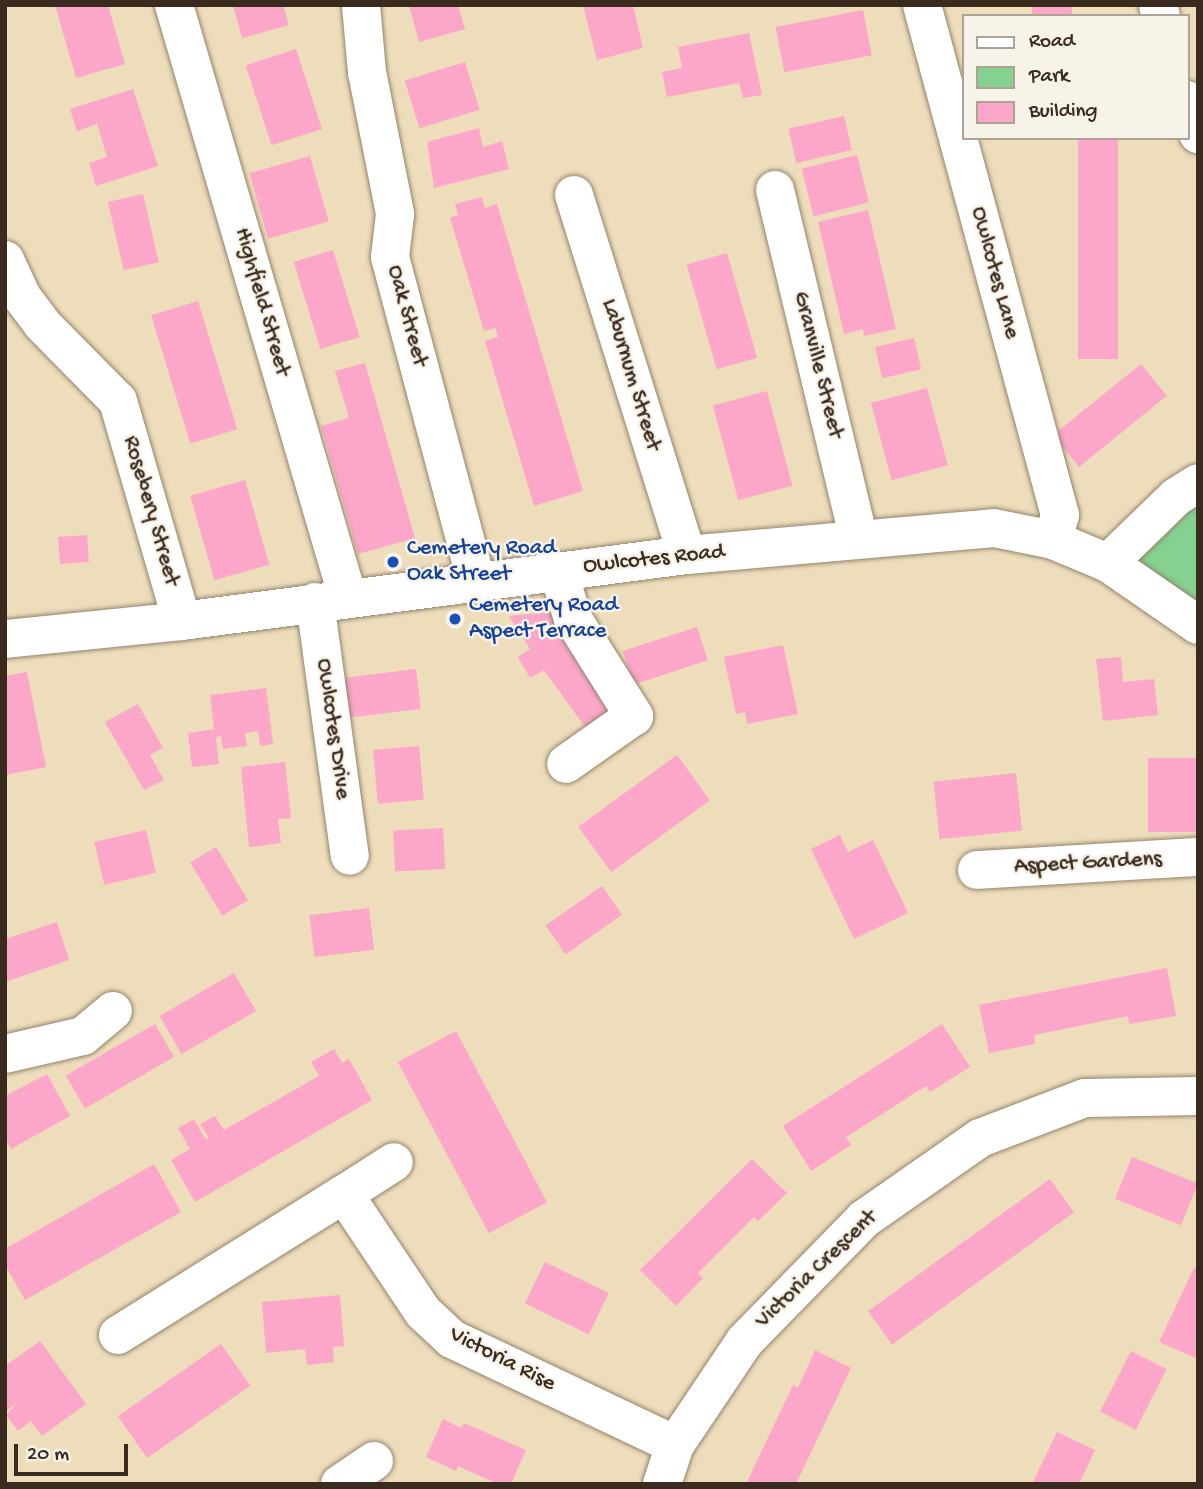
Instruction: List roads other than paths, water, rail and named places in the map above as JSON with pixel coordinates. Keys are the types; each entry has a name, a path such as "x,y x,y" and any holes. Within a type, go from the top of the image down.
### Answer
{"street":[{"name":"Highfield Street","path":"174,5 331,600"},
{"name":"Oak Street","path":"360,5 367,72 395,214 390,257 476,581"},
{"name":"Owlcotes Lane","path":"922,5 1060,515 1053,540"},
{"path":"1189,106 1198,134"},
{"name":"Granville Street","path":"775,190 859,539"},
{"name":"Laburnum Street","path":"574,195 687,555"},
{"name":"Rosebery Street","path":"5,260 22,297 42,324 118,401 183,621"},
{"path":"1108,563 1176,497 1198,482"},
{"name":"Owlcotes Road","path":"5,639 183,621 687,555 994,528 1053,540 1108,563 1198,625"},
{"path":"558,571 573,619 634,716 566,764"},
{"name":"Owlcotes Drive","path":"331,600 350,856"},
{"name":"Aspect Gardens","path":"977,870 1198,858"},
{"path":"5,1054 83,1036 113,1011"},
{"name":"Victoria Crescent","path":"663,1484 675,1445 745,1341 864,1219 980,1138 1085,1098 1198,1096"},
{"path":"118,1335 394,1163"},
{"name":"Victoria Rise","path":"344,1194 423,1312 452,1339 675,1445"},
{"path":"340,1484 374,1461"}],"place":[{"name":"Cemetery Road Oak Street","path":"393,562"},
{"name":"Cemetery Road Aspect Terrace","path":"455,619"}]}
